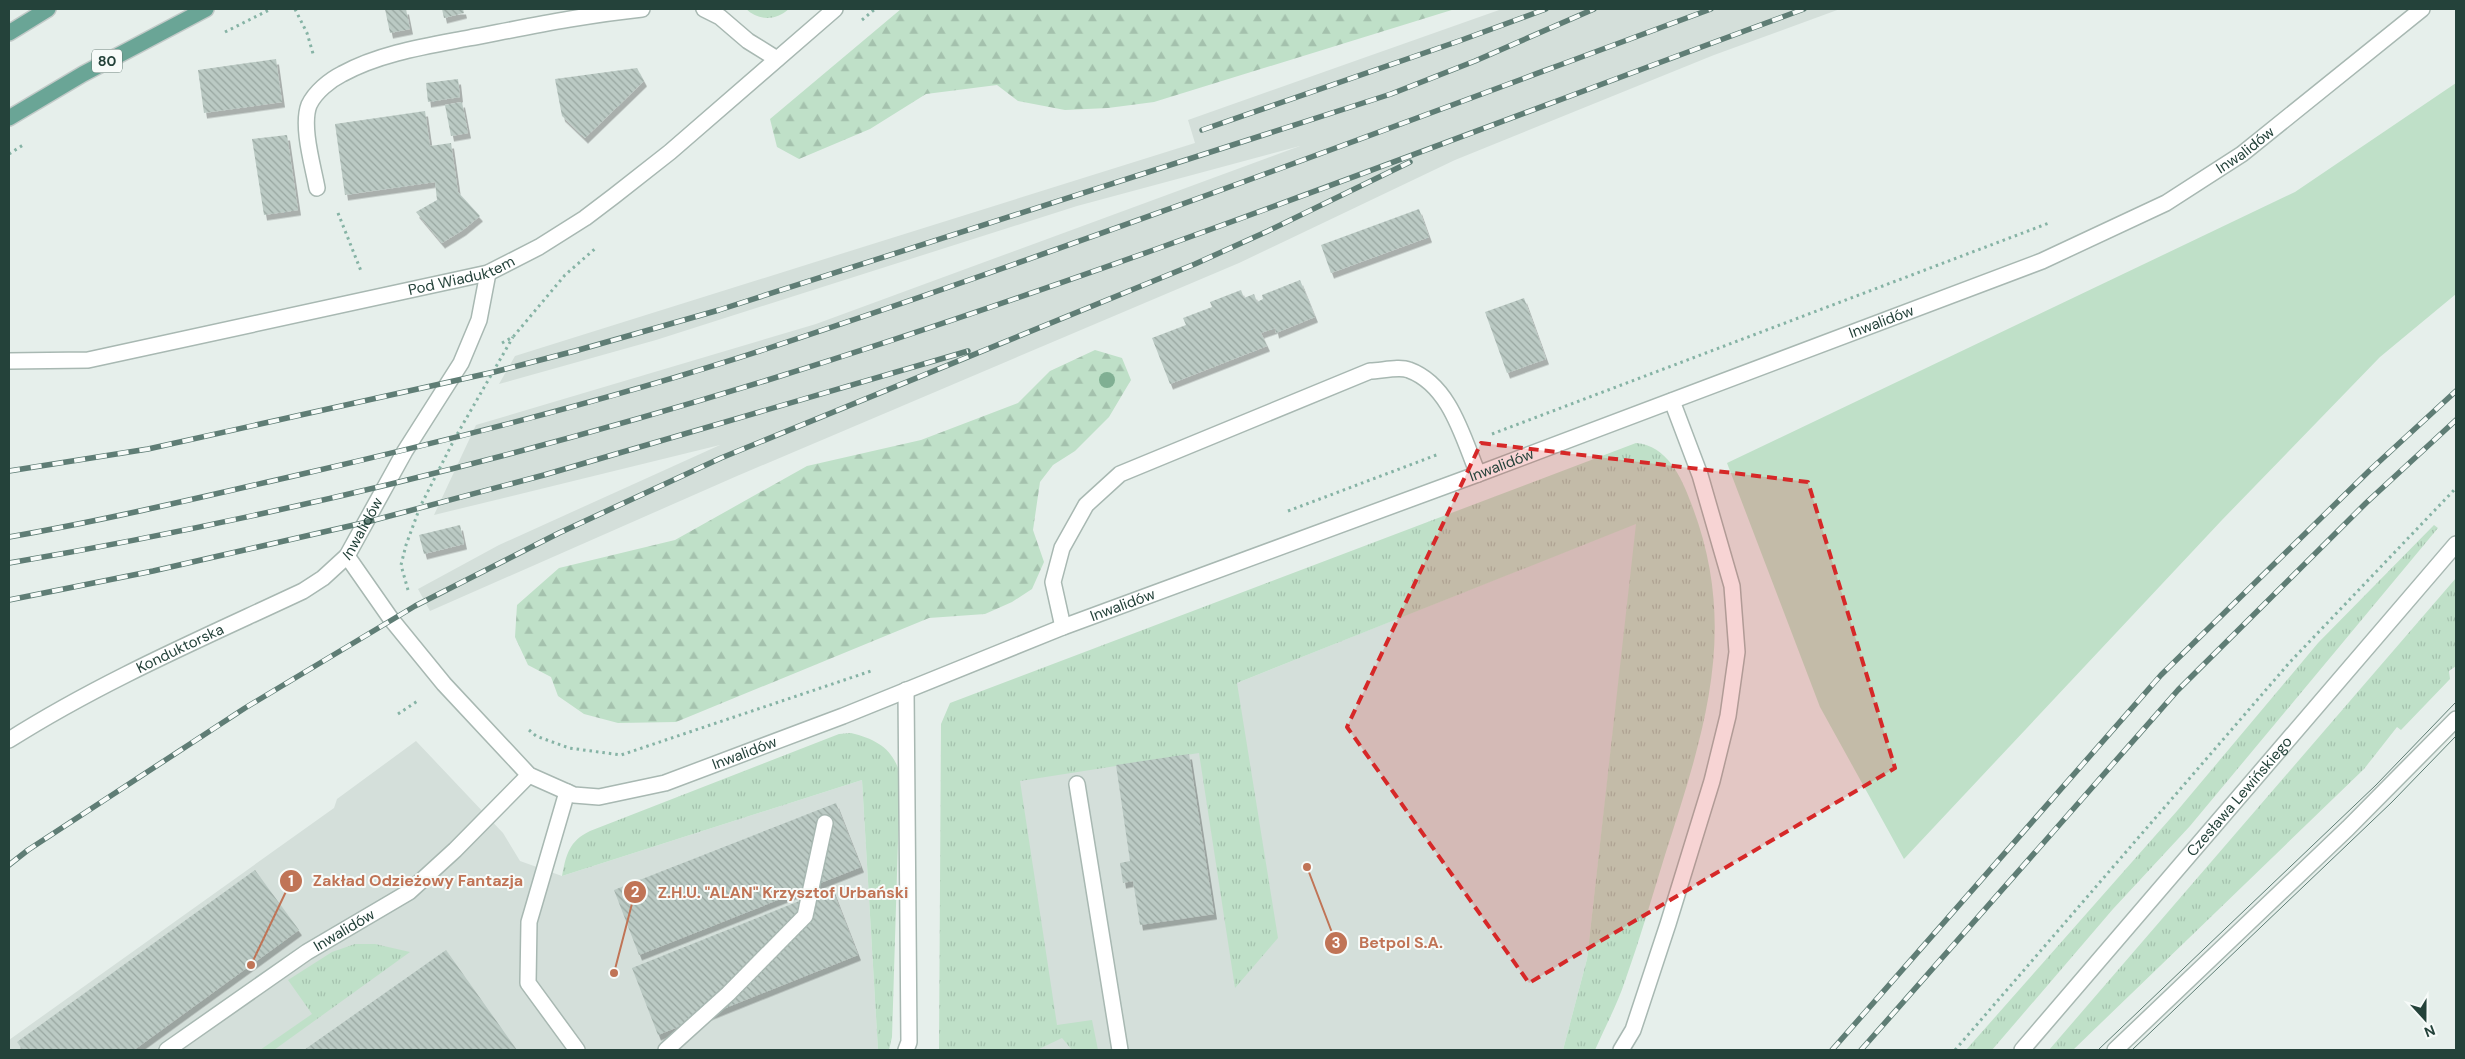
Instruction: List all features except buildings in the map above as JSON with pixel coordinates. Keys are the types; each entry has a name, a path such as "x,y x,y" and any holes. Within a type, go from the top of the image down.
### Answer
{"main road":[{"path":"9,32 48,9"},
{"name":"80","path":"9,118 92,69 206,9"}],"street":[{"path":"317,188 306,122 310,105 324,86 342,74 360,66 418,48 585,15 642,9"},
{"path":"704,9 720,18 748,41 777,60"},
{"name":"Pod Wiaduktem","path":"9,362 88,360 488,274 539,247 585,218 670,152 835,9"},
{"name":"Inwalidów","path":"488,274 479,320 461,364 405,451 347,556 391,619 444,684 529,775 574,795 599,797 665,783 906,690 1062,627 1478,474 2042,261 2166,203 2242,154 2422,9"},
{"path":"1062,627 1053,582 1062,548 1086,505 1120,474 1370,371 1408,370 1434,385 1454,416 1478,474"},
{"path":"1621,1050 1632,1030 1653,968 1712,781 1728,716 1737,652 1732,586 1700,475 1672,401"},
{"name":"Czesława Lewińskiego","path":"2022,1050 2456,544"},
{"name":"Konduktorska","path":"9,740 71,701 303,591 323,578 347,556"},
{"path":"906,690 909,1032 906,1050"},
{"path":"2115,1050 2348,828 2456,719"},
{"name":"Inwalidów","path":"167,1050 307,952 409,892 455,850 529,775"},
{"path":"1077,784 1120,1050"},
{"path":"567,792 529,922 528,983 577,1050"},
{"path":"666,1050 728,994 805,916 826,823"}],"path":[{"path":"295,9 307,33 324,86"},
{"path":"338,213 371,298"},
{"path":"1280,514 2059,220"},
{"path":"412,598 404,581 402,565 406,545 417,515 455,438 512,337"},
{"path":"1955,1050 2290,662 2456,488"},
{"path":"522,723 536,736 569,748 621,755 883,666"},
{"path":"398,714 424,697"}],"highlighted area":[{"path":"1481,443 1808,482 1895,768 1529,983 1347,727"}],"shaded area":[{"path":"1502,9 1840,9 1714,55 1455,160 1239,263 737,476 430,611 418,589 499,545 720,445 434,515 476,425 816,324 1300,146 1077,206 656,340 499,384 515,356 1195,143 1188,120"},
{"path":"1637,523 1587,959 1563,1050 1037,1050 1042,1046 1004,776"},
{"path":"416,741 503,833 520,861 562,876 862,780 878,1050 9,1050 9,1040 334,808 337,799"}],"green space":[{"path":"746,9 789,9 778,16 767,18 756,16"},
{"path":"901,9 1455,9 1154,102 1108,108 1065,110 1018,101 997,85 926,94 870,129 799,159 777,147 770,119"},
{"path":"2456,83 2456,294 2380,357 2222,520 1904,859 1820,707 1727,463 2295,192"},
{"path":"1095,350 1122,358 1131,380 1109,417 1075,451 1053,465 1040,482 1033,530 1044,562 1032,589 1012,602 985,614 929,618 676,722 618,723 584,714 558,696 551,677 528,665 515,637 517,605 559,568 675,540 807,466 921,440 1018,403 1050,371"},
{"path":"1636,443 1647,445 1664,456 1683,483 1706,549 1713,594 1715,638 1711,680 1692,766 1630,965 1618,999 1595,1050 1563,1050 1587,959 1636,524 1237,683 1278,938 1235,988 1199,753 1020,781 1057,1025 1092,1020 1098,1050 1072,1050 1062,1038 1037,1050 939,1050 941,724 950,703"},
{"path":"2434,525 2438,528 2190,826 2113,909 1992,1050 1966,1050 2177,811 2318,643"},
{"path":"2456,578 2456,666 2449,671 2450,679 2401,730 2397,727 2364,769 2073,1050 2049,1050"},
{"path":"851,733 868,738 883,746 893,758 900,775 892,1037 889,1050 878,1050 862,780 562,876 565,862 573,844 577,839 590,831 839,734"},
{"path":"355,944 375,944 410,952 274,1050 260,1050 312,1014 288,980 332,952"}],"tram line":[{"path":"2098,1050 2376,785 2456,702"},
{"path":"2132,1050 2392,802 2456,736"}],"railway":[{"path":"1202,130 1546,9"},
{"path":"9,471 148,449 494,372 719,310 1391,94 1475,61 1594,9"},
{"path":"9,537 154,508 298,475 534,417 650,385 766,349 1004,268 1358,140 1711,9"},
{"path":"9,563 201,527 393,483 583,434 771,379 902,337 1161,247 1804,9"},
{"path":"9,865 28,850 245,708 415,606 559,533 721,458 1195,264 1410,162"},
{"path":"9,600 153,571 367,522 544,475 968,351"},
{"path":"1832,1050 2161,675 2369,471 2456,391"},
{"path":"1861,1050 2178,690 2366,503 2456,420"}],"place":[{"name":"Betpol S.A.","path":"1307,867"},
{"name":"Zakład Odzieżowy Fantazja","path":"251,965"},
{"name":"Z.H.U. \"ALAN\" Krzysztof Urbański","path":"614,973"}]}
